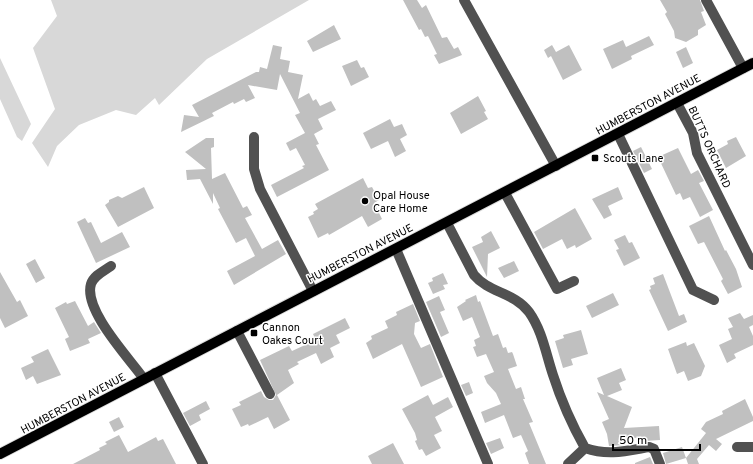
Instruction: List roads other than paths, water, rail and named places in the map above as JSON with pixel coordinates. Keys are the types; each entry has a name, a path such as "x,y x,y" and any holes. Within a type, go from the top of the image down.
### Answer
{"main road":[{"name":"HUMBERSTON AVENUE","path":"0,454 313,291 396,250 753,63"}],"street":[{"path":"464,0 556,166"},
{"path":"706,0 743,68"},
{"name":"BUTTS ORCHARD","path":"677,103 693,133 697,152 753,265"},
{"path":"618,134 693,290 714,300"},
{"path":"254,137 254,169 260,189 313,291"},
{"path":"505,193 557,289 574,281"},
{"path":"447,223 474,275 479,281 489,288 512,296 521,303 534,319 560,395 585,448 602,453 613,453 650,447 654,449 660,464"},
{"path":"396,250 488,464"},
{"path":"111,266 94,277 91,285 95,307 108,333 144,379"},
{"path":"237,331 270,394"},
{"path":"156,373 203,464"},
{"path":"737,447 753,447"},
{"path":"568,464 585,448"}],"place":[{"name":"Scouts Lane","path":"595,158"},
{"name":"Opal House Care Home","path":"365,201"},
{"name":"Cannon Oakes Court","path":"254,333"}]}
